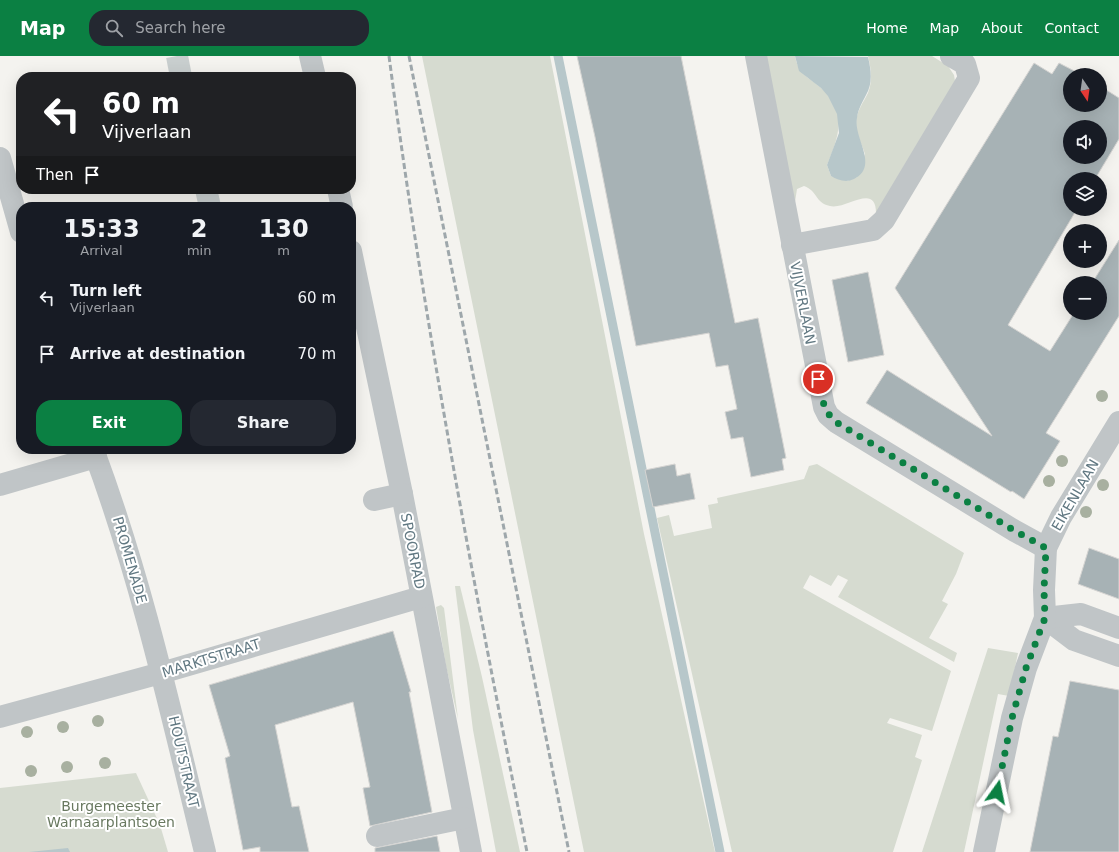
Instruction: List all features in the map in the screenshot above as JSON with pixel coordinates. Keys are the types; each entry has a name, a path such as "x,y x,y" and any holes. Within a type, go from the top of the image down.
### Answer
{"street":[{"path":"310,56 314,72"},
{"name":"VIJVERLAAN","path":"756,56 824,407 828,415 836,422 1015,531 1046,548"},
{"name":"VIJVERLAAN","path":"792,245 873,230 884,220 969,78 965,64 951,56"},
{"path":"1,167 16,216"},
{"name":"SPOORPAD","path":"356,275 401,488 471,852"},
{"name":"EIKENLAAN","path":"984,852 1012,718 1026,668 1045,618 1044,590 1046,548 1061,517 1119,422"},
{"path":"0,485 92,454"},
{"name":"PROMENADE","path":"95,454 121,527 162,673"},
{"path":"373,494 401,488"},
{"name":"MARKTSTRAAT","path":"0,717 162,673 421,597"},
{"path":"1045,618 1081,614 1119,628"},
{"path":"1045,618 1074,640 1119,656"},
{"name":"HOUTSTRAAT","path":"162,673 205,852"},
{"path":"377,836 464,818"}],"green space":[{"path":"422,56 550,56 644,534 715,852 584,852"},
{"path":"765,56 795,56 802,72 830,97 838,115 839,125 835,144 827,165 831,176 847,181 857,177 865,154 858,136 856,120 858,112 871,84 871,70 868,56 932,56 948,66 954,75 955,81 876,213 875,204 871,199 859,199 837,206 830,206 819,200 809,188 804,186 797,189 795,202"},
{"path":"817,464 964,553 956,574 942,601 948,604 929,638 957,653 954,662 838,597 848,580 838,575 831,586 810,575 803,588 951,671 932,731 890,718 887,723 922,735 915,757 922,760 893,852 732,852 657,518 669,515 674,536 712,528 708,505 718,503 717,498 804,479 809,466"},
{"path":"455,586 460,586 482,677 520,852 496,852 473,730"},
{"path":"441,605 444,608 458,719 446,666 436,607"},
{"path":"988,648 1018,653 1009,696 998,694 964,852 922,852"},
{"name":"Burgemeester Warnaarplantsoen","path":"136,773 160,825 168,852 0,852 0,788"}],"shaded area":[{"path":"795,56 868,57 871,72 870,86 859,109 857,118 858,134 864,151 865,167 854,179 848,181 836,179 831,176 827,165 839,133 837,114 828,96 821,88 799,71"},
{"path":"68,848 70,852 29,852"}],"building":[{"path":"577,56 681,56 735,323 758,318 786,458 782,459 784,470 751,477 743,437 731,439 725,412 737,409 728,365 716,367 709,333 636,346 595,137"},
{"path":"1034,63 1052,74 1059,63 1069,68 1063,68 1063,112 1107,112 1107,90 1119,98 1119,139 1107,159 1107,120 1063,120 1063,164 1104,164 1099,172 1063,172 1063,216 1073,216 1068,224 1063,224 1063,233 1008,325 1050,351 1070,320 1107,320 1107,276 1096,276 1101,268 1107,268 1107,259 1119,240 1119,316 1046,433 1060,441 1024,499 866,403 887,370 992,436 895,288"},
{"path":"868,272 884,355 848,362 832,280"},
{"path":"675,464 677,476 690,473 695,499 653,507 645,470"},
{"path":"1089,548 1119,559 1119,599 1078,584"},
{"path":"393,631 411,692 409,692 432,812 370,826 363,788 370,787 353,702 275,725 292,807 299,806 309,852 260,852 260,847 243,850 225,758 230,756 209,685"},
{"path":"1070,681 1119,690 1119,852 1030,852 1053,736 1058,737"},
{"path":"437,836 440,852 375,852 375,848"}],"waterway":[{"path":"558,56 720,852"}],"tunnel":[{"path":"177,56 180,72"},
{"path":"207,194 209,202"}],"railway":[{"path":"389,56 418,256 451,455 527,852"},
{"path":"409,56 569,852"}],"route":[{"path":"818,379 824,407 828,415 836,422 1015,531 1046,548 1044,590 1045,618 1026,668 1012,718 997,792"}]}
